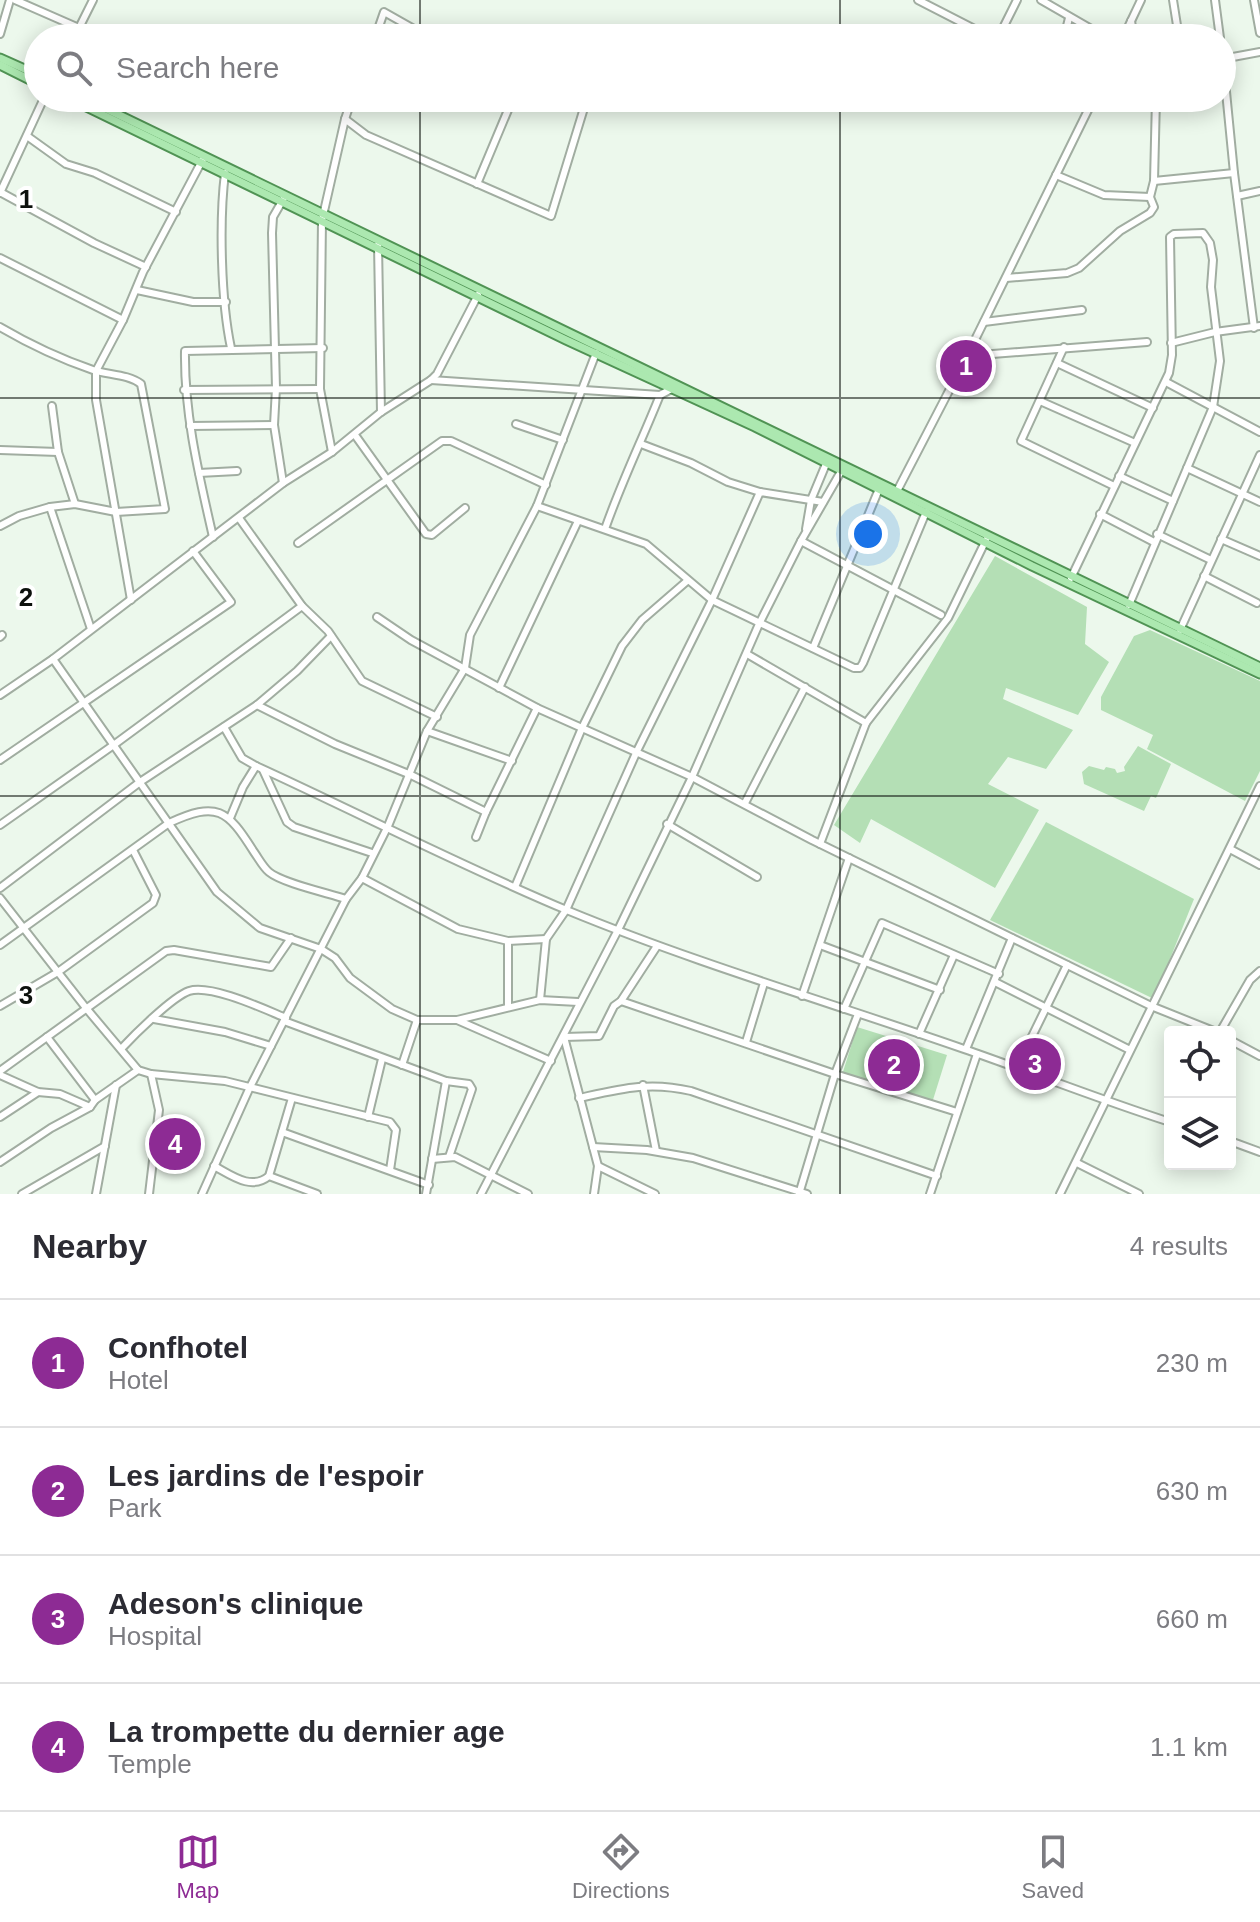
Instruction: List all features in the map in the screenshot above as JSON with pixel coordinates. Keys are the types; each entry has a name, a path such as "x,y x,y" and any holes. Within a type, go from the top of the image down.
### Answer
{"main road":[{"path":"0,58 24,69"},
{"path":"0,65 24,77"},
{"path":"99,112 203,159"},
{"path":"111,112 226,171 986,540 1260,667"},
{"path":"676,387 826,464 896,494 926,512 1260,674"}],"street":[{"path":"0,34 12,0 69,24"},
{"path":"81,24 93,0"},
{"path":"918,0 967,24"},
{"path":"1003,24 1017,0"},
{"path":"1041,0 1080,24"},
{"path":"1173,0 1177,24"},
{"path":"1215,0 1218,24"},
{"path":"1254,0 1260,33"},
{"path":"1130,24 1138,1"},
{"path":"380,24 384,12 405,24"},
{"path":"1068,24 1069,18"},
{"path":"1236,56 1260,52"},
{"path":"38,112 0,192 94,243 146,267"},
{"path":"332,452 320,389 323,217 347,112"},
{"path":"477,184 507,112"},
{"path":"345,119 366,135 551,216 583,112"},
{"path":"896,494 1087,112"},
{"path":"1006,278 1067,273 1079,268 1120,231 1150,213 1154,207 1150,197 1154,181 1156,112"},
{"path":"1171,343 1215,332 1257,327 1228,112"},
{"path":"27,136 66,164 95,173 176,212"},
{"path":"131,600 96,400 96,371 203,159"},
{"path":"226,171 223,223 231,348"},
{"path":"1154,181 1234,173"},
{"path":"1056,175 1104,195 1150,197"},
{"path":"1237,196 1260,191"},
{"path":"283,198 273,217 274,425 283,483"},
{"path":"1071,578 1166,382 1172,355 1169,241 1174,234 1203,233 1207,236 1214,267 1211,287 1220,361 1213,407 1129,605"},
{"path":"378,245 381,412"},
{"path":"0,258 123,320"},
{"path":"137,290 193,302 226,302"},
{"path":"0,695 53,659 283,483 332,452 381,412 431,380 479,293"},
{"path":"984,322 1082,310"},
{"path":"0,327 53,354 141,384 165,509 116,512 75,504 19,516 0,526"},
{"path":"967,356 1147,342"},
{"path":"1064,347 1021,438 1022,444 1114,486"},
{"path":"213,537 184,390 185,351 323,348"},
{"path":"202,1194 250,1087 346,899 362,878 388,826 427,731 465,668 470,635 537,506 597,350"},
{"path":"1057,363 1153,408"},
{"path":"431,380 660,395 676,387"},
{"path":"1166,382 1260,432"},
{"path":"184,390 320,389"},
{"path":"605,529 619,488 660,395"},
{"path":"1040,401 1135,443"},
{"path":"52,406 58,452 75,504"},
{"path":"516,424 563,440"},
{"path":"190,426 274,425"},
{"path":"355,435 426,534 432,535 465,508"},
{"path":"298,543 442,441 451,441 546,485"},
{"path":"641,444 691,463 728,482 760,492 823,502"},
{"path":"0,450 58,452"},
{"path":"1180,630 1260,455"},
{"path":"806,533 811,500 826,464"},
{"path":"1187,468 1260,502"},
{"path":"481,1194 618,930 692,777 759,624 801,541 843,469"},
{"path":"199,473 237,471"},
{"path":"1119,476 1173,501"},
{"path":"813,648 879,489"},
{"path":"540,1000 546,939 566,910 637,751 712,600 760,492"},
{"path":"537,506 646,544 712,600 854,668 860,668 926,512"},
{"path":"50,507 91,629"},
{"path":"1100,514 1211,560"},
{"path":"239,518 302,606 331,636 362,681 437,717"},
{"path":"499,688 578,521"},
{"path":"1221,539 1260,556"},
{"path":"820,844 866,723 948,618 986,540"},
{"path":"801,541 941,615"},
{"path":"0,760 231,602 193,551"},
{"path":"1204,576 1257,603"},
{"path":"515,887 582,728 632,631 687,581"},
{"path":"0,825 302,606"},
{"path":"377,617 411,640 537,708 692,777 820,844 1151,1006 1203,1026"},
{"path":"0,888 140,782 257,705 331,636"},
{"path":"747,654 866,723"},
{"path":"53,659 217,892 260,928 321,949 335,958 350,978 392,1009 417,1020 457,1020 540,1000 578,1002"},
{"path":"745,803 805,687"},
{"path":"257,705 486,812"},
{"path":"476,837 537,708"},
{"path":"224,727 242,758 388,826 445,857 566,910 657,946 966,1049 1164,1120"},
{"path":"427,731 512,761"},
{"path":"230,818 243,787 259,767"},
{"path":"259,767 287,822 372,853"},
{"path":"1060,1194 1260,786"},
{"path":"0,945 169,823 206,809 230,818 266,871 278,878 346,899"},
{"path":"667,824 757,877"},
{"path":"1230,849 1260,865"},
{"path":"0,1006 58,972 153,903 156,895 133,850"},
{"path":"802,996 849,858"},
{"path":"362,878 458,929 508,941 546,939"},
{"path":"0,898 138,1070 225,1081 390,1122 395,1126 390,1170"},
{"path":"844,1009 879,926 886,923 999,974"},
{"path":"90,1107 60,1094 38,1092 0,1073 166,951 271,967 291,938"},
{"path":"966,1049 1012,938"},
{"path":"508,941 508,1006"},
{"path":"820,945 940,990"},
{"path":"564,1037 599,1036 614,1006 621,1001 657,946"},
{"path":"919,1034 954,955"},
{"path":"1016,1069 1067,965"},
{"path":"1222,1026 1250,980 1260,971"},
{"path":"1250,980 1260,986"},
{"path":"995,982 1130,1050"},
{"path":"746,1042 764,983"},
{"path":"121,1049 180,996 190,990 204,990 382,1059 446,1081 469,1084 472,1089 449,1157"},
{"path":"621,1001 957,1112"},
{"path":"593,1147 656,1151 693,1158 802,1193 835,1074 858,1014"},
{"path":"154,1019 225,1032 271,1046"},
{"path":"402,1065 417,1020"},
{"path":"457,1020 551,1061"},
{"path":"47,1037 95,1100"},
{"path":"564,1037 598,1166 594,1194"},
{"path":"1236,1043 1260,1056"},
{"path":"930,1194 977,1054"},
{"path":"368,1117 382,1059"},
{"path":"0,1162 51,1128 90,1107 95,1100 138,1070"},
{"path":"149,1194 159,1110 151,1074"},
{"path":"426,1194 446,1081"},
{"path":"96,1194 116,1085"},
{"path":"579,1098 643,1085 667,1085 937,1176"},
{"path":"643,1085 656,1151"},
{"path":"0,1117 38,1092"},
{"path":"269,1176 292,1098"},
{"path":"282,1132 429,1185"},
{"path":"1236,1143 1260,1152"},
{"path":"22,1194 106,1145"},
{"path":"432,1159 449,1157 528,1194"},
{"path":"1077,1163 1139,1194"},
{"path":"214,1166 245,1182 256,1182 269,1176 317,1194"},
{"path":"598,1166 655,1194"},
{"path":"638,1194 640,1185"}],"green space":[{"path":"995,556 1087,607 1085,644 1109,662 1078,715 1006,688 1003,699 1073,730 1046,769 1008,757 988,784 1039,810 995,888 871,819 860,843 834,825"},
{"path":"1150,630 1260,681 1260,771 1245,801 1147,749 1153,735 1101,710 1101,697 1134,636"},
{"path":"1138,746 1171,764 1156,798 1151,796 1144,811 1084,784 1082,772 1089,766 1115,769 1117,773 1125,771 1124,767"},
{"path":"1046,822 1194,899 1154,999 990,920"},
{"path":"857,1027 947,1055 932,1103 842,1075"}],"place":[{"name":"Confhotel","path":"966,366"},
{"name":"Adeson's clinique","path":"1035,1064"},
{"name":"Les jardins de l'espoir","path":"894,1065"},
{"name":"La trompette du dernier age","path":"175,1144"}]}
